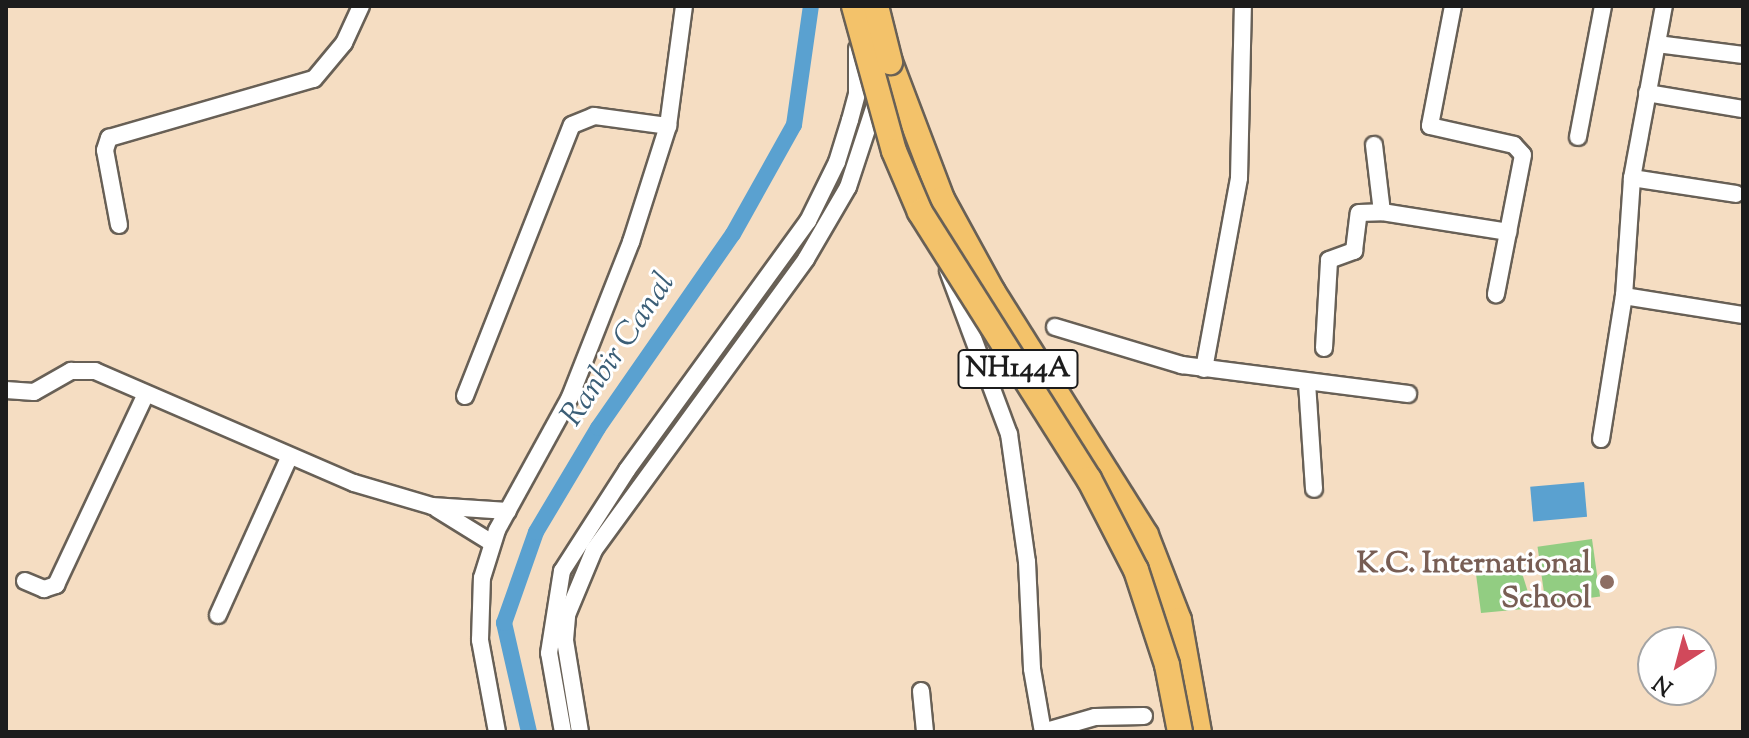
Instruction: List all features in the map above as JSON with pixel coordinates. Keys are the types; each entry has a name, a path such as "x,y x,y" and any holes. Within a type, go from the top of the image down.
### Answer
{"highway":[{"name":"NH144A","path":"854,6 894,151 920,212 1089,479 1136,570 1167,665 1180,732"},
{"name":"NH144A","path":"876,6 890,62 942,199 993,292 1116,480 1164,576 1187,655 1199,732"}],"street":[{"path":"119,225 105,150 109,138 314,79 344,43 361,6"},
{"path":"497,732 478,620 482,578 492,543 570,397 631,242 668,126 684,6"},
{"path":"846,6 876,104 1005,415 1027,562 1032,669 1043,732 1095,717 1144,716"},
{"path":"580,732 565,640 567,615 594,550 806,259 848,187 876,104 886,54 886,6"},
{"path":"1204,369 1239,178 1243,6"},
{"path":"1453,6 1430,126 1523,151 1496,294"},
{"path":"1578,137 1603,6"},
{"path":"1601,439 1624,296 1632,178 1664,6"},
{"path":"1657,44 1743,55"},
{"path":"563,732 549,653 562,571 618,482 808,221 837,162 850,120 857,93 857,46"},
{"path":"1647,93 1743,109"},
{"path":"465,396 572,125 594,116 668,126"},
{"path":"1374,145 1382,212"},
{"path":"1632,178 1736,194"},
{"path":"1324,348 1329,260 1356,249 1359,213 1382,212 1508,232"},
{"path":"1624,296 1743,315"},
{"path":"1055,327 1204,369 1408,394"},
{"path":"6,390 34,392 80,370 146,394 289,458 432,506 492,543"},
{"path":"1307,383 1314,489"},
{"path":"25,581 44,589 56,585 146,394"},
{"path":"218,615 289,458"},
{"path":"432,506 508,511"},
{"path":"921,691 925,732"}],"green space":[{"path":"1592,539 1600,596 1546,604 1538,547"},
{"path":"1521,570 1533,608 1481,613 1476,574"}],"water":[{"path":"1584,482 1587,517 1533,522 1530,487"}],"waterway":[{"name":"Ranbir Canal","path":"529,732 504,623 536,532 598,428 733,234 794,125 811,6"}],"place":[{"name":"K.C. International School","path":"1607,582"}]}
